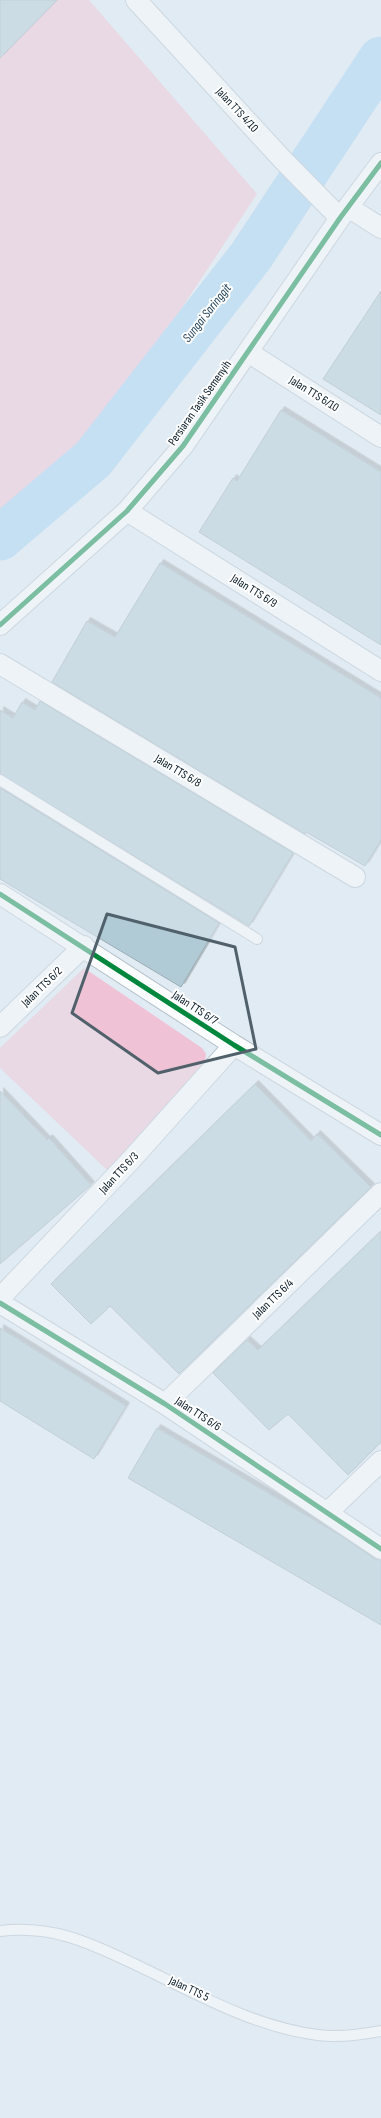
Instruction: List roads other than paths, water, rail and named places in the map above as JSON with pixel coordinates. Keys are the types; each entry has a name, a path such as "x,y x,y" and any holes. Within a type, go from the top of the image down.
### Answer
{"street":[{"name":"Jalan TTS 4/10","path":"136,0 309,187 344,213 381,228"},
{"name":"Persiaran Tasik Semenyih","path":"0,625 127,511 183,446 344,213 381,163"},
{"name":"Jalan TTS 6/10","path":"248,352 381,437"},
{"name":"Jalan TTS 6/9","path":"127,511 381,671"},
{"name":"Jalan TTS 6/8","path":"0,664 356,877"},
{"name":"Jalan TTS 6/7","path":"0,894 84,946 234,1045 381,1135"},
{"name":"Jalan TTS 6/2","path":"0,1027 84,946"},
{"name":"Jalan TTS 6/3","path":"0,1298 131,1160 234,1045"},
{"name":"Jalan TTS 6/4","path":"165,1404 381,1193"},
{"name":"Jalan TTS 6/6","path":"0,1303 165,1404 381,1549"},
{"path":"328,1512 381,1461"}],"lane":[{"path":"0,780 257,938"},
{"name":"Jalan TTS 5","path":"0,1930 20,1928 48,1931 84,1940 245,2016 280,2028 318,2036 353,2036 381,2030"}],"waterway":[{"name":"Sungai Saringgit","path":"0,538 93,459 251,256 381,59"}]}
